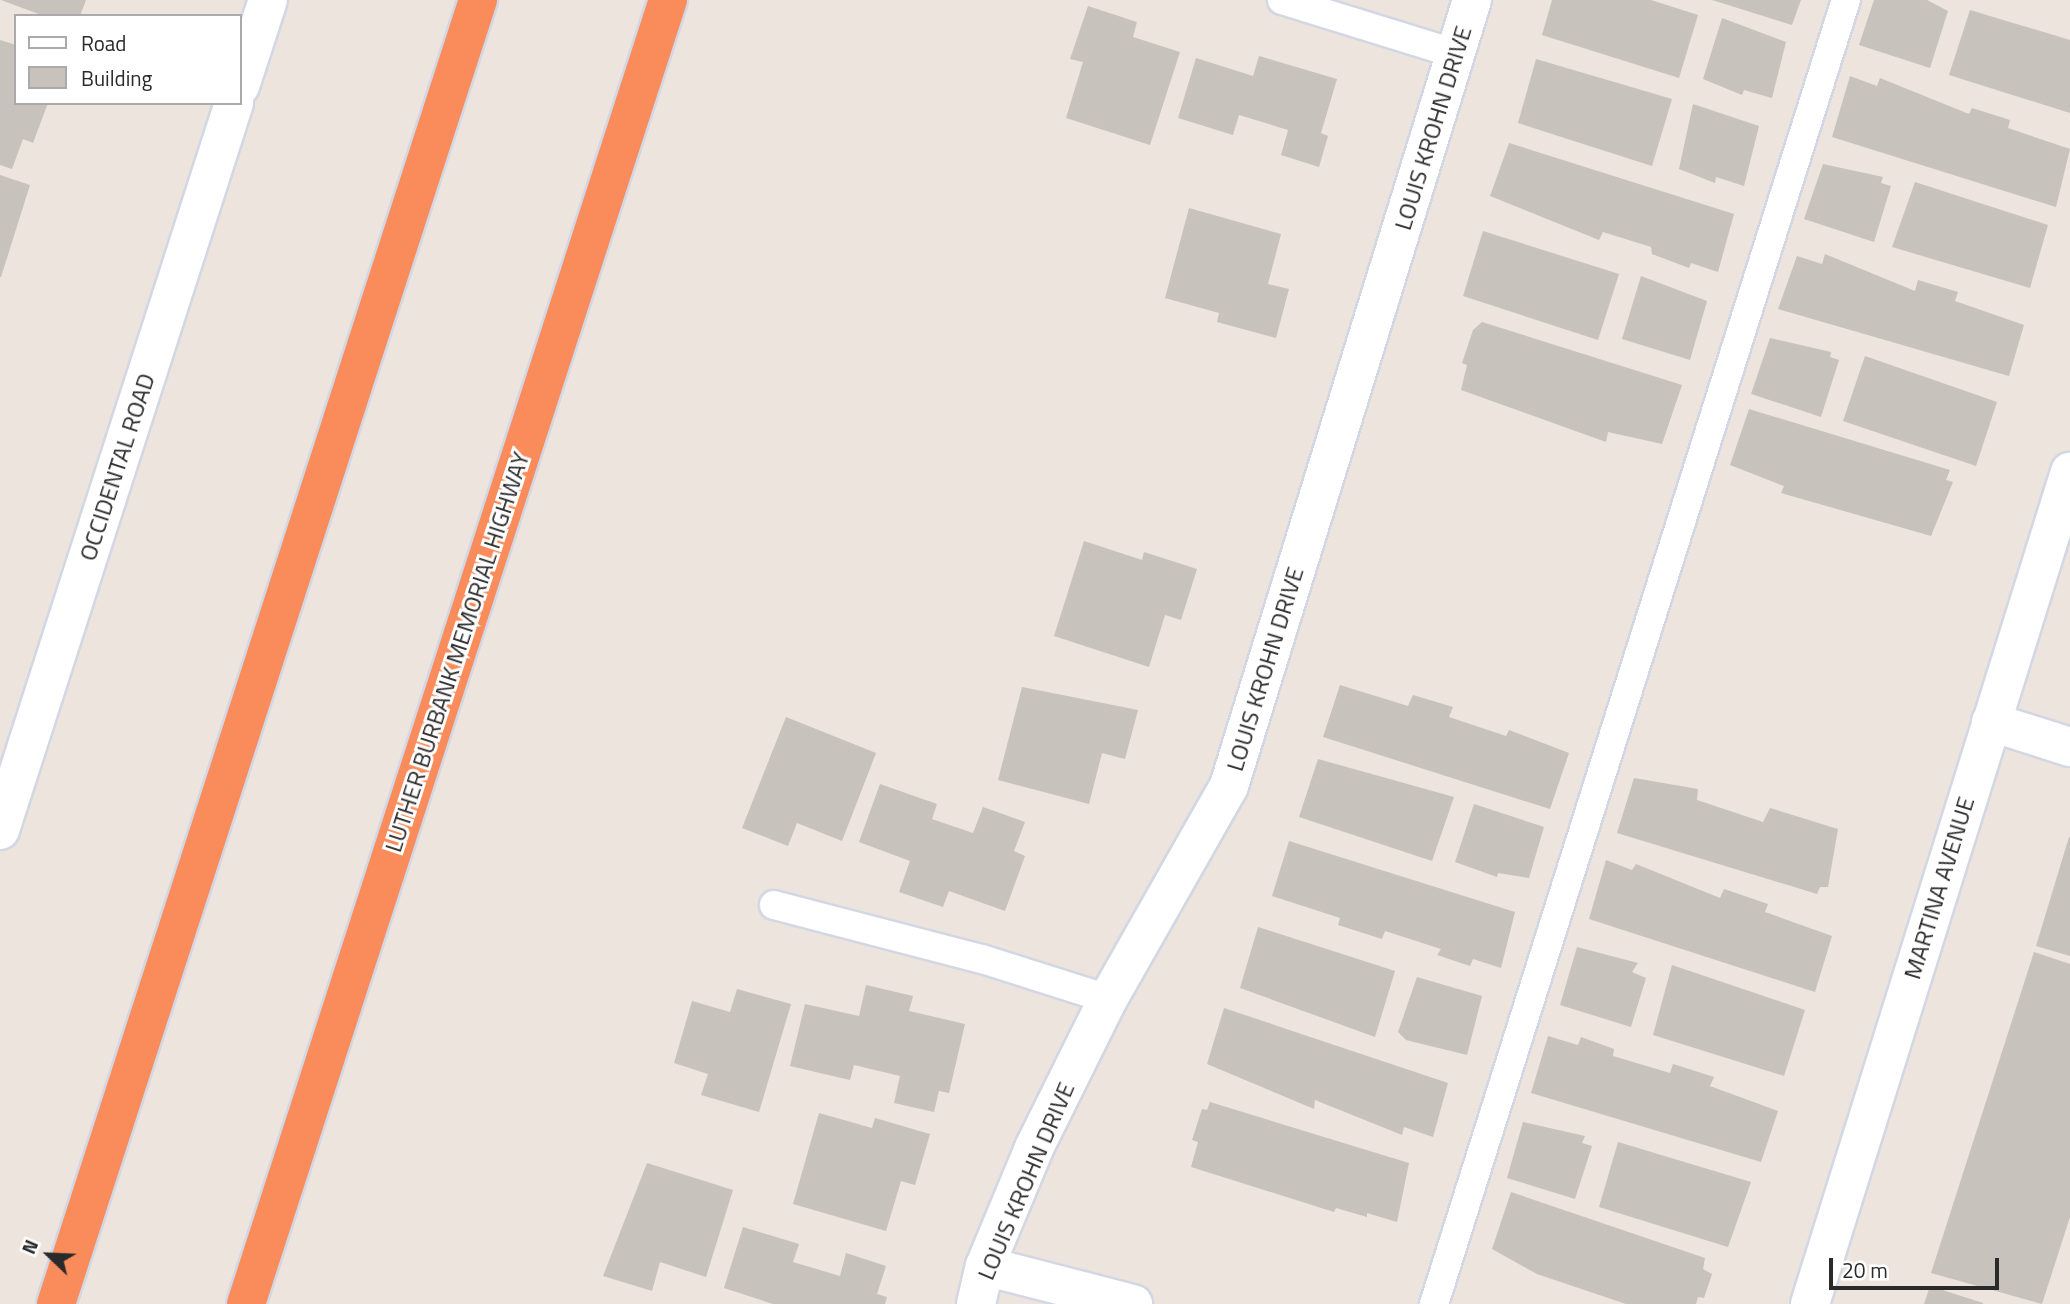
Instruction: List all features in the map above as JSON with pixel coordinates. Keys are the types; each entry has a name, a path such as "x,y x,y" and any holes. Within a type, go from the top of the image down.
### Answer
{"highway":[{"path":"57,1304 478,0"},
{"name":"LUTHER BURBANK MEMORIAL HIGHWAY","path":"246,1304 668,0"}],"street":[{"path":"242,80 268,0"},
{"name":"LOUIS KROHN DRIVE","path":"976,1304 985,1266 1108,999 1229,786 1472,0"},
{"name":"OCCIDENTAL ROAD","path":"0,830 233,105"},
{"name":"MARTINA AVENUE","path":"1810,1304 2070,472"},
{"path":"1991,722 2070,747"},
{"path":"985,1266 1133,1304"}],"lane":[{"path":"1282,0 1456,54"},
{"path":"1434,1304 1846,0"},
{"path":"774,905 982,959 1108,999"}],"building":[{"path":"1,0 86,0 81,14 39,14"},
{"path":"1552,0 1651,0 1698,15 1679,78 1542,35"},
{"path":"1712,0 1801,0 1792,25"},
{"path":"1874,0 1927,0 1948,11 1930,68 1859,45"},
{"path":"1088,6 1137,22 1133,37 1180,52 1150,145 1066,118 1083,62 1070,59"},
{"path":"1970,10 2070,40 2070,113 1949,75"},
{"path":"1722,18 1786,42 1772,98 1744,90 1742,95 1703,79"},
{"path":"0,40 14,44 14,105 47,105 33,143 23,139 12,169 0,165"},
{"path":"1259,56 1337,79 1321,133 1328,136 1319,167 1281,155 1288,130 1239,115 1233,135 1178,118 1196,58 1253,76"},
{"path":"1536,59 1672,99 1652,166 1518,123"},
{"path":"1850,76 1877,86 1880,78 1969,114 1972,108 2010,120 2008,128 2070,149 2056,207 1832,137"},
{"path":"1693,104 1759,126 1744,186 1716,177 1715,183 1679,169"},
{"path":"1509,143 1734,214 1718,272 1691,263 1689,268 1652,254 1651,247 1603,232 1599,240 1490,196"},
{"path":"1823,164 1883,177 1881,183 1891,186 1874,242 1804,219"},
{"path":"0,175 30,185 1,277 0,277"},
{"path":"1915,182 2048,225 2030,288 1892,247"},
{"path":"1189,208 1281,234 1268,284 1289,289 1276,338 1217,322 1219,313 1165,298"},
{"path":"1483,231 1619,274 1598,340 1463,296"},
{"path":"1825,254 1915,291 1918,280 1958,292 1955,301 2024,325 2009,376 1778,309 1797,256 1822,264"},
{"path":"1641,276 1707,301 1690,360 1622,339"},
{"path":"1482,322 1682,385 1662,444 1608,432 1606,442 1461,390 1467,365 1462,363 1473,330"},
{"path":"1770,338 1831,352 1830,357 1839,360 1821,417 1751,394"},
{"path":"1865,356 1997,402 1976,466 1843,421"},
{"path":"1749,409 1950,470 1946,480 1953,482 1931,536 1781,493 1784,486 1730,465"},
{"path":"1084,541 1142,560 1144,552 1197,569 1181,620 1165,615 1149,667 1054,636"},
{"path":"1340,685 1408,706 1413,695 1453,707 1449,717 1506,736 1509,730 1569,753 1550,809 1323,737"},
{"path":"1022,687 1138,710 1125,759 1102,753 1089,804 998,780"},
{"path":"786,717 876,753 842,841 797,823 788,846 742,828"},
{"path":"1318,759 1454,797 1432,861 1299,817"},
{"path":"1634,778 1698,789 1697,800 1763,822 1770,808 1838,829 1828,887 1820,887 1817,894 1617,833"},
{"path":"880,784 937,804 932,819 973,833 983,807 1025,822 1014,851 1025,856 1005,911 949,891 943,907 899,892 910,861 859,842"},
{"path":"1474,804 1544,827 1529,878 1498,873 1497,877 1455,862"},
{"path":"2070,837 2070,956 2036,946"},
{"path":"1289,841 1515,912 1501,968 1473,959 1470,966 1437,955 1441,949 1385,931 1382,939 1338,925 1340,918 1272,896"},
{"path":"1606,860 1632,870 1636,864 1720,898 1724,889 1768,904 1765,912 1832,936 1815,992 1589,919"},
{"path":"1258,927 1395,971 1375,1037 1240,988"},
{"path":"1577,947 1638,963 1632,972 1646,978 1631,1027 1560,1005"},
{"path":"2034,952 2070,964 2070,1217 2042,1304 1931,1273"},
{"path":"1672,965 1805,1010 1784,1076 1653,1035"},
{"path":"1417,977 1482,996 1467,1055 1406,1040 1398,1032"},
{"path":"866,985 913,996 909,1011 965,1024 949,1093 939,1091 934,1112 894,1103 900,1076 854,1065 850,1080 790,1066 805,1004 859,1016"},
{"path":"737,989 791,1004 759,1112 701,1095 708,1074 674,1063 692,1001 730,1012"},
{"path":"1224,1008 1448,1083 1433,1137 1404,1127 1402,1135 1315,1100 1314,1109 1207,1064"},
{"path":"1548,1036 1578,1045 1581,1037 1614,1049 1613,1056 1670,1073 1673,1064 1714,1077 1710,1086 1778,1111 1761,1162 1531,1093"},
{"path":"1210,1102 1409,1163 1397,1222 1336,1208 1334,1212 1191,1167 1198,1142 1192,1140 1202,1109 1207,1110"},
{"path":"819,1113 872,1128 875,1118 930,1134 915,1185 901,1181 886,1231 793,1204"},
{"path":"1523,1122 1585,1136 1582,1143 1592,1146 1575,1199 1507,1178"},
{"path":"1618,1142 1751,1182 1728,1247 1599,1207"},
{"path":"647,1163 733,1190 706,1277 660,1262 652,1291 603,1276"},
{"path":"1511,1192 1705,1258 1703,1269 1712,1274 1704,1298 1698,1297 1696,1304 1626,1304 1537,1274 1492,1249"},
{"path":"743,1227 799,1244 793,1262 840,1276 846,1253 886,1266 877,1294 887,1297 885,1304 773,1304 724,1288"},
{"path":"1930,1286 1983,1303 1983,1304 1924,1304"}]}
